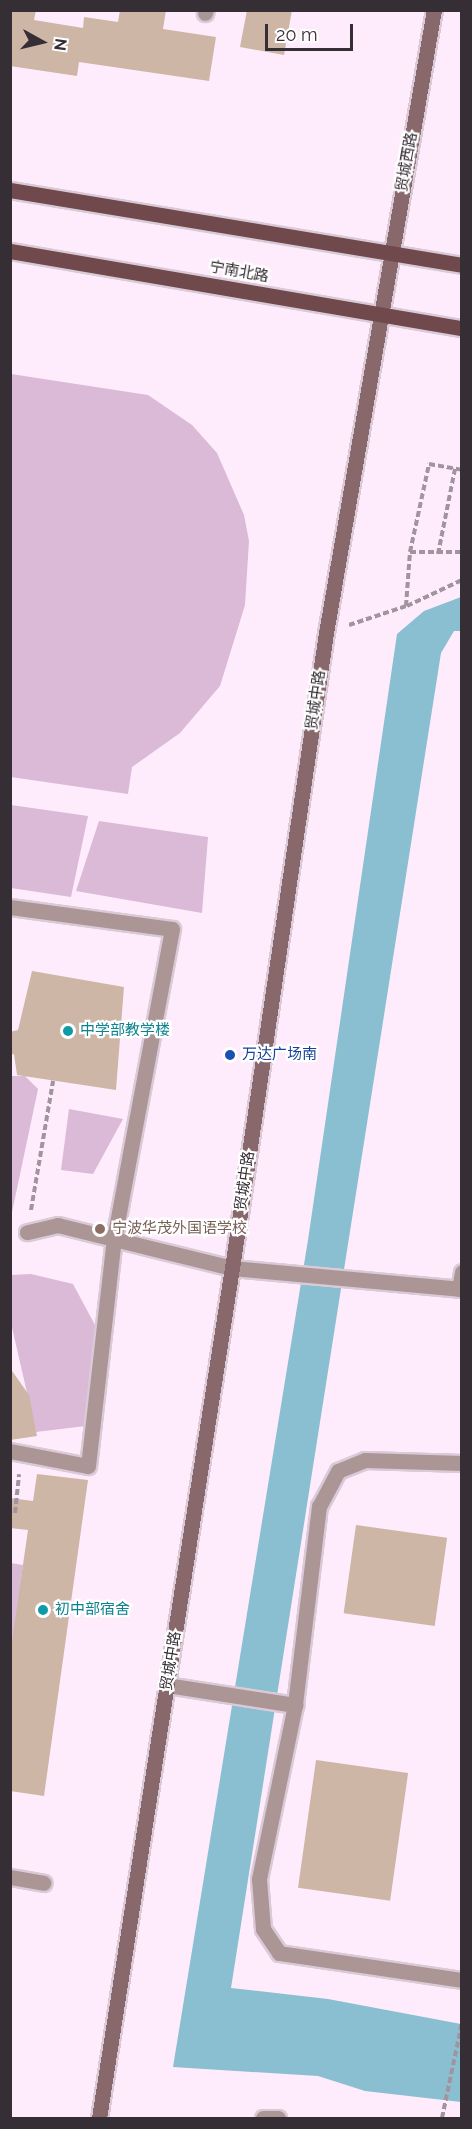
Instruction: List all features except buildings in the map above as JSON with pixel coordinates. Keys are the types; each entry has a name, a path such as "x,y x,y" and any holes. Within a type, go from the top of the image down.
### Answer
{"main road":[{"name":"贸城西路","path":"381,314 434,10"},
{"path":"10,190 462,265"},
{"name":"宁南北路","path":"10,251 462,328"},
{"name":"贸城中路","path":"99,2118 232,1268 326,633 381,314"}],"lane":[{"path":"10,907 172,929 114,1239 88,1466 16,1452"},
{"path":"27,1232 58,1225 232,1268 460,1289 462,1272"},
{"path":"462,1463 365,1460 338,1471 319,1506 295,1705 259,1879 262,1929 279,1953 462,1980"},
{"path":"167,1685 295,1705"},
{"path":"10,1877 43,1883"},
{"path":"263,2118 278,2118"}],"path":[{"path":"406,606 410,552 429,464 462,470"},
{"path":"438,554 455,469"},
{"path":"410,552 438,554 462,552"},
{"path":"326,633 406,606 462,580"},
{"path":"27,1232 53,1081"},
{"path":"15,1513 16,1452"},
{"path":"442,2118 462,2022"}],"shaded area":[{"path":"11,374 148,395 192,425 217,453 244,515 249,541 245,605 220,686 180,733 132,767 128,794 11,777"},
{"path":"11,805 88,816 71,897 11,888"},
{"path":"99,821 208,837 202,913 76,891"},
{"path":"11,1076 25,1076 38,1089 11,1217"},
{"path":"69,1109 123,1119 93,1174 61,1170"},
{"path":"31,1274 73,1284 103,1340 94,1425 36,1432 11,1323 10,1275"},
{"path":"11,1563 23,1565 11,1655"}],"water":[{"path":"461,597 461,631 454,631 441,653 231,1988 328,1999 461,2024 461,2102 365,2091 318,2076 173,2067 308,1240 397,634 424,611"}],"place":[{"name":"中学部教学楼","path":"68,1031"},
{"name":"万达广场南","path":"230,1055"},
{"name":"宁波华茂外国语学校","path":"100,1229"},
{"name":"初中部宿舍","path":"43,1610"}]}
